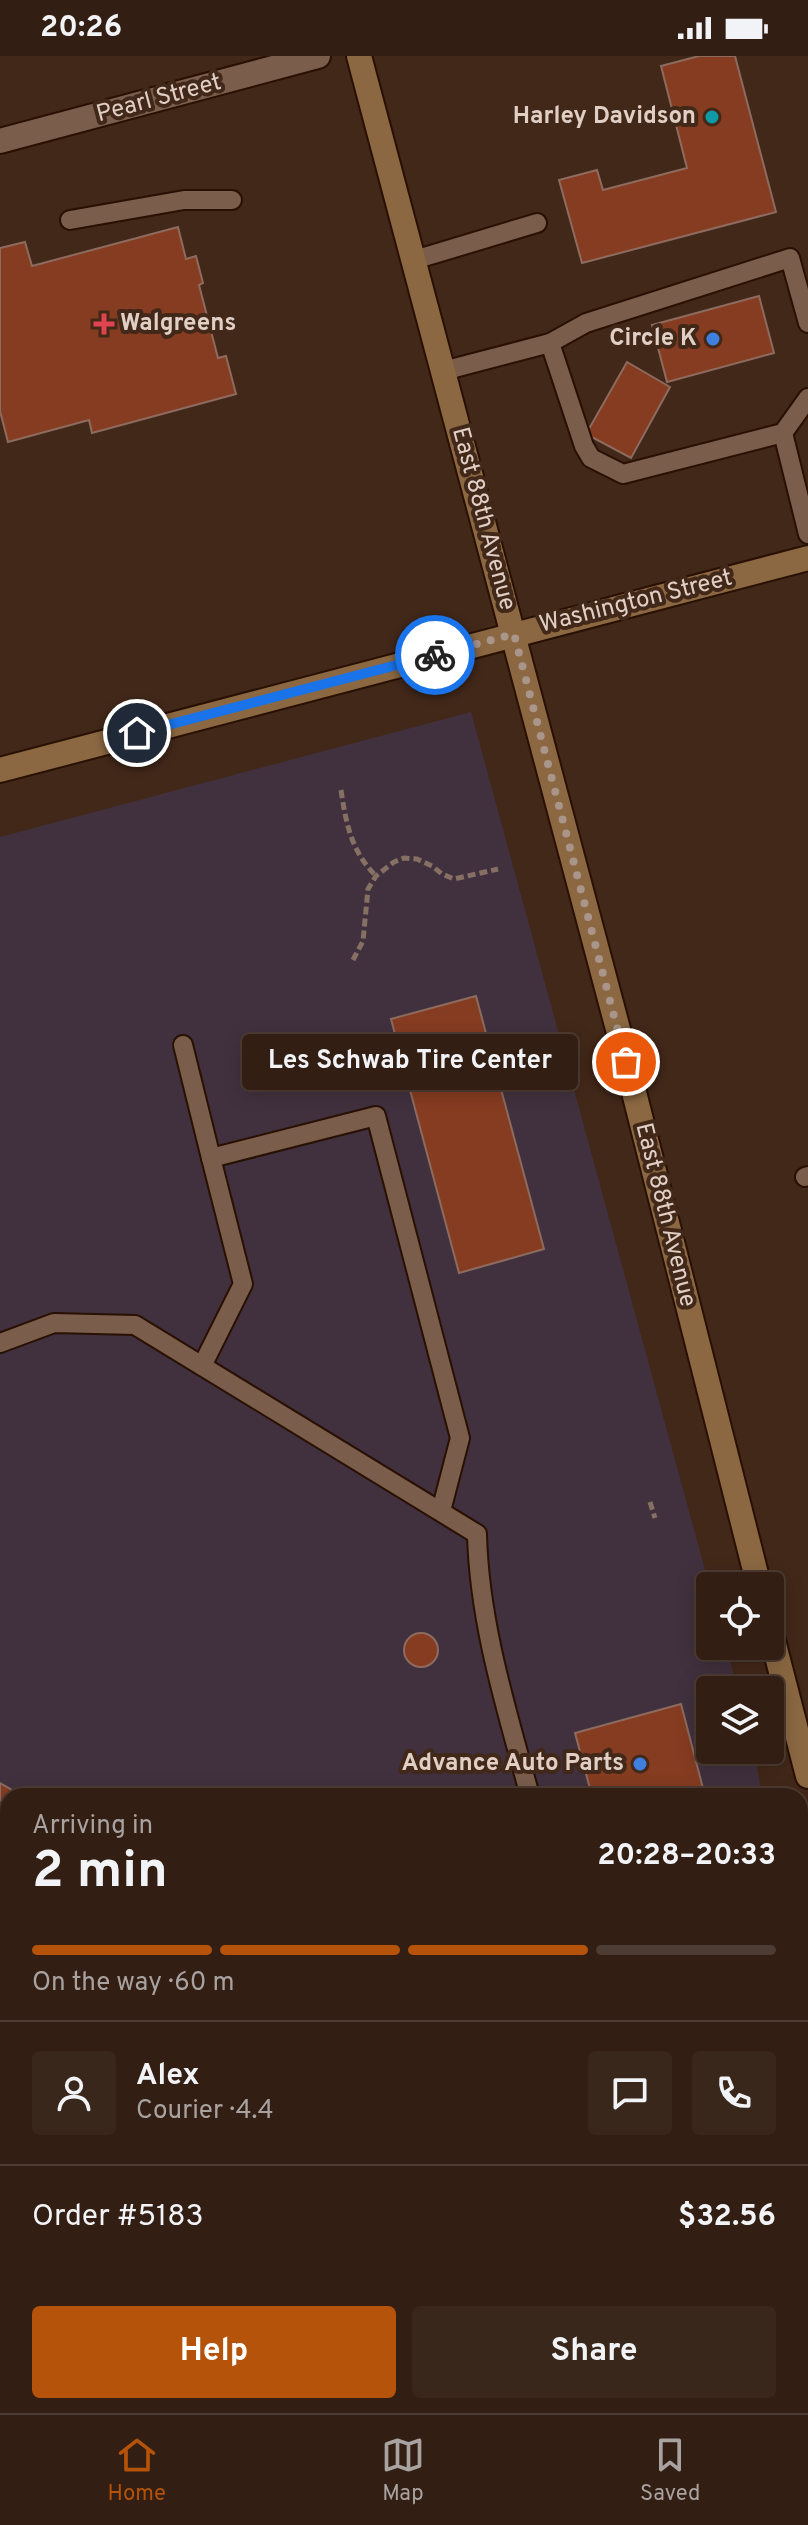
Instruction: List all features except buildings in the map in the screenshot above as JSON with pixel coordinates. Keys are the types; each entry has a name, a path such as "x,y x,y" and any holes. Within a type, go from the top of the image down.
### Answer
{"main road":[{"name":"East 88th Avenue","path":"359,56 623,1048 755,1572"},
{"name":"Washington Street","path":"0,770 808,558"},
{"path":"778,1660 808,1776"}],"street":[{"name":"Pearl Street","path":"0,141 318,56"}],"lane":[{"path":"70,220 184,200 232,200"},
{"path":"414,260 537,223"},
{"path":"443,371 550,343 586,323 790,258 808,323"},
{"path":"550,343 584,446 591,458 623,474 783,433 808,398"},
{"path":"783,433 808,534"},
{"path":"183,1045 243,1284 202,1366"},
{"path":"211,1158 376,1116 460,1438 441,1511"},
{"path":"0,1343 54,1323 135,1325 477,1534 478,1570 498,1675 528,1788"}],"path":[{"path":"341,790 350,836 357,853 376,876"},
{"path":"353,960 363,941 368,889 376,876 394,862 404,858 417,859 454,879 498,869"},
{"path":"650,1502 655,1518"}],"shaded area":[{"path":"471,712 706,1572 696,1572 696,1660 730,1660 734,1676 696,1676 696,1764 756,1764 761,1788 0,1788 0,837"}],"way so far":[{"path":"435,655 514,634 626,1062"}],"place":[{"name":"Harley Davidson","path":"712,117"},
{"name":"Walgreens","path":"104,324"},
{"name":"Circle K","path":"713,339"},
{"name":"Les Schwab Tire Center","path":"626,1062"},
{"name":"Advance Auto Parts","path":"640,1764"}],"route":[{"path":"137,733 435,655"}]}
